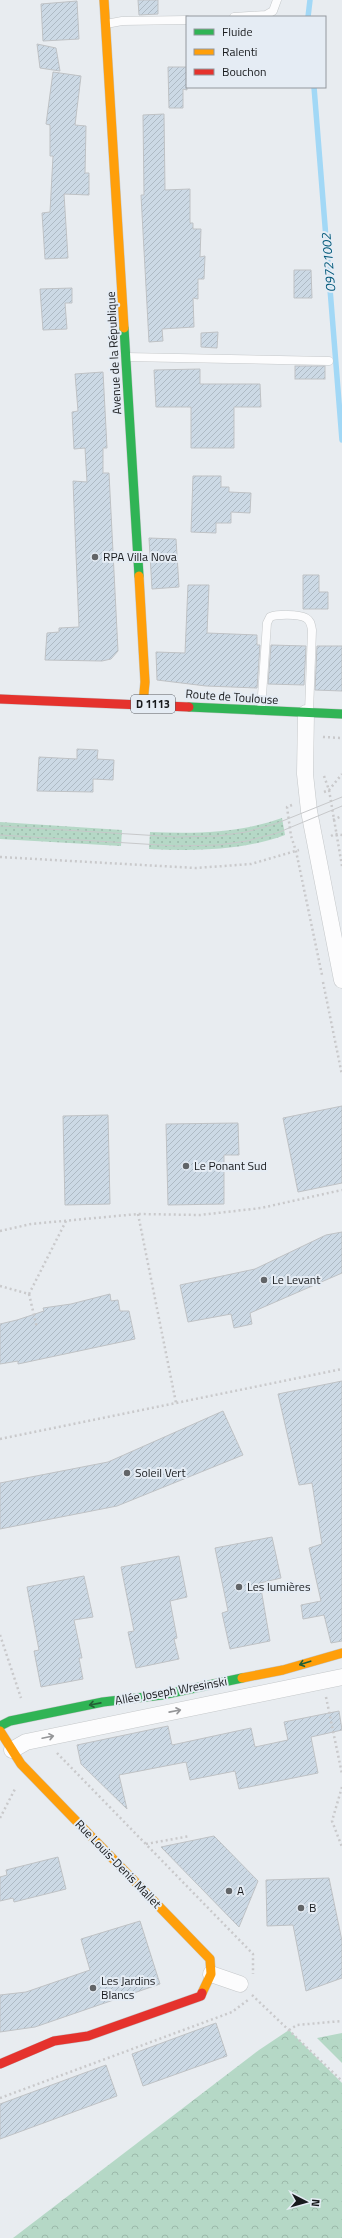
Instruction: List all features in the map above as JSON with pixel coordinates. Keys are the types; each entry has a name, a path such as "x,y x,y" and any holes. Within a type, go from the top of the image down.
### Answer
{"street":[{"name":"Avenue de la République","path":"104,0 145,682 143,704"},
{"name":"Route de Toulouse","path":"0,699 143,704 342,714"},
{"path":"307,713 300,774 308,799 314,844 338,941 342,980"},
{"name":"Allée Joseph Wresinski","path":"0,1726 10,1721 103,1702 162,1695 276,1672 342,1653"},
{"name":"Allée Joseph Wresinski","path":"12,1750 26,1742 35,1740 342,1677"},
{"name":"Rue Louis-Denis Mallet","path":"0,1731 21,1764 210,1959 211,1974"},
{"path":"0,2064 54,2041 88,2036 201,1996 211,1974 240,1984"}],"lane":[{"path":"250,16 266,15 273,11 277,0"},
{"path":"105,24 122,21 186,20"},
{"path":"126,357 329,361"},
{"path":"261,711 267,624 270,617 298,616 305,618 310,622 312,630 307,713"}],"path":[{"path":"321,737 342,738"},
{"path":"308,799 329,790 342,774"},
{"path":"324,775 329,790 335,834 342,866"},
{"path":"333,820 342,816"},
{"path":"0,857 132,865 223,867 270,860 314,844 335,834 342,835"},
{"path":"0,1231 31,1224 138,1214 200,1215 261,1208 342,1190"},
{"path":"138,1214 176,1403"},
{"path":"37,1328 30,1294 66,1221"},
{"path":"0,1286 30,1294"},
{"path":"0,1439 342,1369"},
{"path":"0,1635 28,1717"},
{"path":"323,1681 342,1774"},
{"path":"35,1740 37,1745 57,1753 253,1954"},
{"path":"342,1787 332,1821 342,1847"},
{"path":"146,1844 190,1836"},
{"path":"240,1984 342,2081"},
{"path":"0,2098 232,2012 253,1996"},
{"path":"289,2030 298,2025 342,2021"}],"green space":[{"path":"282,818 285,835 252,844 201,850 149,849 150,832 184,833 233,830"},
{"path":"0,822 122,830 121,846 0,839"},
{"path":"289,2030 342,2083 342,2238 13,2238 259,2050"},
{"path":"342,2033 342,2063 317,2038"}],"building":[{"path":"138,0 158,0 158,14 139,15"},
{"path":"77,1 79,39 43,41 41,4"},
{"path":"37,44 56,48 60,71 40,68"},
{"path":"168,67 186,67 187,90 183,89 183,108 169,108"},
{"path":"53,72 81,76 75,125 86,126 85,173 89,173 89,195 64,194 68,258 45,259 42,213 50,212 53,156 50,156 50,125 46,124"},
{"path":"164,114 165,190 190,189 190,223 193,223 193,229 201,229 200,257 205,256 204,279 198,279 198,299 193,298 194,327 162,329 163,341 149,342 141,195 144,195 143,115"},
{"path":"294,270 311,270 312,298 294,298"},
{"path":"72,288 72,303 65,303 67,329 43,330 40,289"},
{"path":"218,332 217,348 201,347 201,333"},
{"path":"295,366 325,366 325,379 295,379"},
{"path":"200,369 200,384 260,384 261,407 234,407 234,448 191,448 191,407 156,407 154,370"},
{"name":"RPA Villa Nova","path":"103,372 107,448 103,448 103,473 109,473 118,651 111,659 102,661 45,660 47,633 59,632 59,628 79,627 73,481 87,482 85,448 74,449 72,412 78,411 75,374"},
{"path":"193,476 221,476 221,487 229,487 229,492 251,493 250,513 231,512 231,523 216,523 216,533 191,532"},
{"path":"149,538 176,539 179,587 152,589"},
{"path":"303,575 319,575 319,592 328,592 328,609 303,609"},
{"path":"188,585 209,585 207,633 257,635 257,645 260,645 257,688 206,686 157,680 156,652 185,653"},
{"path":"271,645 306,646 304,685 268,684"},
{"path":"317,646 342,646 342,691 315,690"},
{"path":"77,749 98,750 97,759 114,760 113,780 93,779 93,792 37,791 39,757 77,759"},
{"path":"342,1106 342,1183 298,1192 283,1118"},
{"path":"108,1115 110,1204 65,1205 63,1116"},
{"name":"Le Ponant Sud","path":"238,1123 239,1155 224,1155 224,1204 168,1205 166,1124"},
{"name":"Le Levant","path":"342,1232 342,1273 250,1313 252,1324 234,1328 231,1314 188,1322 180,1285 255,1269 326,1235"},
{"path":"110,1294 111,1301 118,1300 120,1311 129,1311 135,1339 18,1364 18,1361 0,1364 0,1324 44,1311 43,1308 71,1304"},
{"path":"342,1381 342,1641 331,1643 324,1615 303,1619 301,1605 321,1601 309,1548 322,1544 312,1483 299,1485 278,1394"},
{"name":"Soleil Vert","path":"223,1411 243,1455 117,1506 0,1529 0,1483 108,1462"},
{"name":"Les lumières","path":"272,1537 281,1578 260,1583 270,1641 230,1649 222,1613 228,1611 215,1548"},
{"path":"179,1556 187,1597 170,1601 177,1638 174,1639 179,1659 136,1668 128,1632 134,1631 121,1567"},
{"path":"84,1576 93,1617 74,1620 82,1658 79,1658 83,1679 41,1687 34,1651 39,1650 27,1587"},
{"path":"339,1711 342,1730 311,1737 318,1773 239,1789 235,1771 190,1780 186,1762 119,1775 127,1809 81,1764 77,1745 168,1726 172,1745 251,1728 255,1747 288,1740 284,1722"},
{"name":"A","path":"214,1836 258,1881 239,1927 161,1847"},
{"path":"58,1857 66,1889 14,1902 13,1898 0,1901 0,1877 7,1875 6,1870"},
{"path":"329,1878 342,1941 342,1978 306,1991 293,1925 267,1926 266,1880"},
{"name":"Les Jardins Blancs","path":"140,1921 160,1984 35,2027 0,2032 0,1995 26,1992 90,1970 81,1939"},
{"path":"216,2023 227,2056 143,2086 132,2054"},
{"path":"106,2065 117,2096 0,2139 0,2104"}],"waterway":[{"name":"O9721002","path":"308,16 310,0"},
{"name":"O9721002","path":"314,88 342,440"}],"tram line":[{"path":"0,826 177,837 218,836 246,832 275,824 342,797"},
{"path":"0,835 176,846 218,845 247,841 277,833 342,806"}],"traffic: fast":[{"path":"124,328 139,576"},
{"path":"189,707 342,714"},
{"path":"0,1726 10,1721 103,1702 162,1695 242,1678"}],"traffic: slow":[{"path":"104,0 124,328"},
{"path":"139,576 145,682 143,704"},
{"path":"242,1678 283,1670 342,1653"},
{"path":"0,1731 21,1764 210,1959 211,1974 202,1993"}],"traffic: jam":[{"path":"0,699 189,707"},
{"path":"0,2064 54,2041 88,2036 201,1996 202,1993"}],"place":[{"name":"RPA Villa Nova","path":"95,557"},
{"name":"Le Ponant Sud","path":"186,1166"},
{"name":"Le Levant","path":"264,1280"},
{"name":"Soleil Vert","path":"127,1473"},
{"name":"Les lumières","path":"239,1587"},
{"name":"A","path":"229,1891"},
{"name":"B","path":"301,1908"},
{"name":"Les Jardins Blancs","path":"93,1988"}]}
